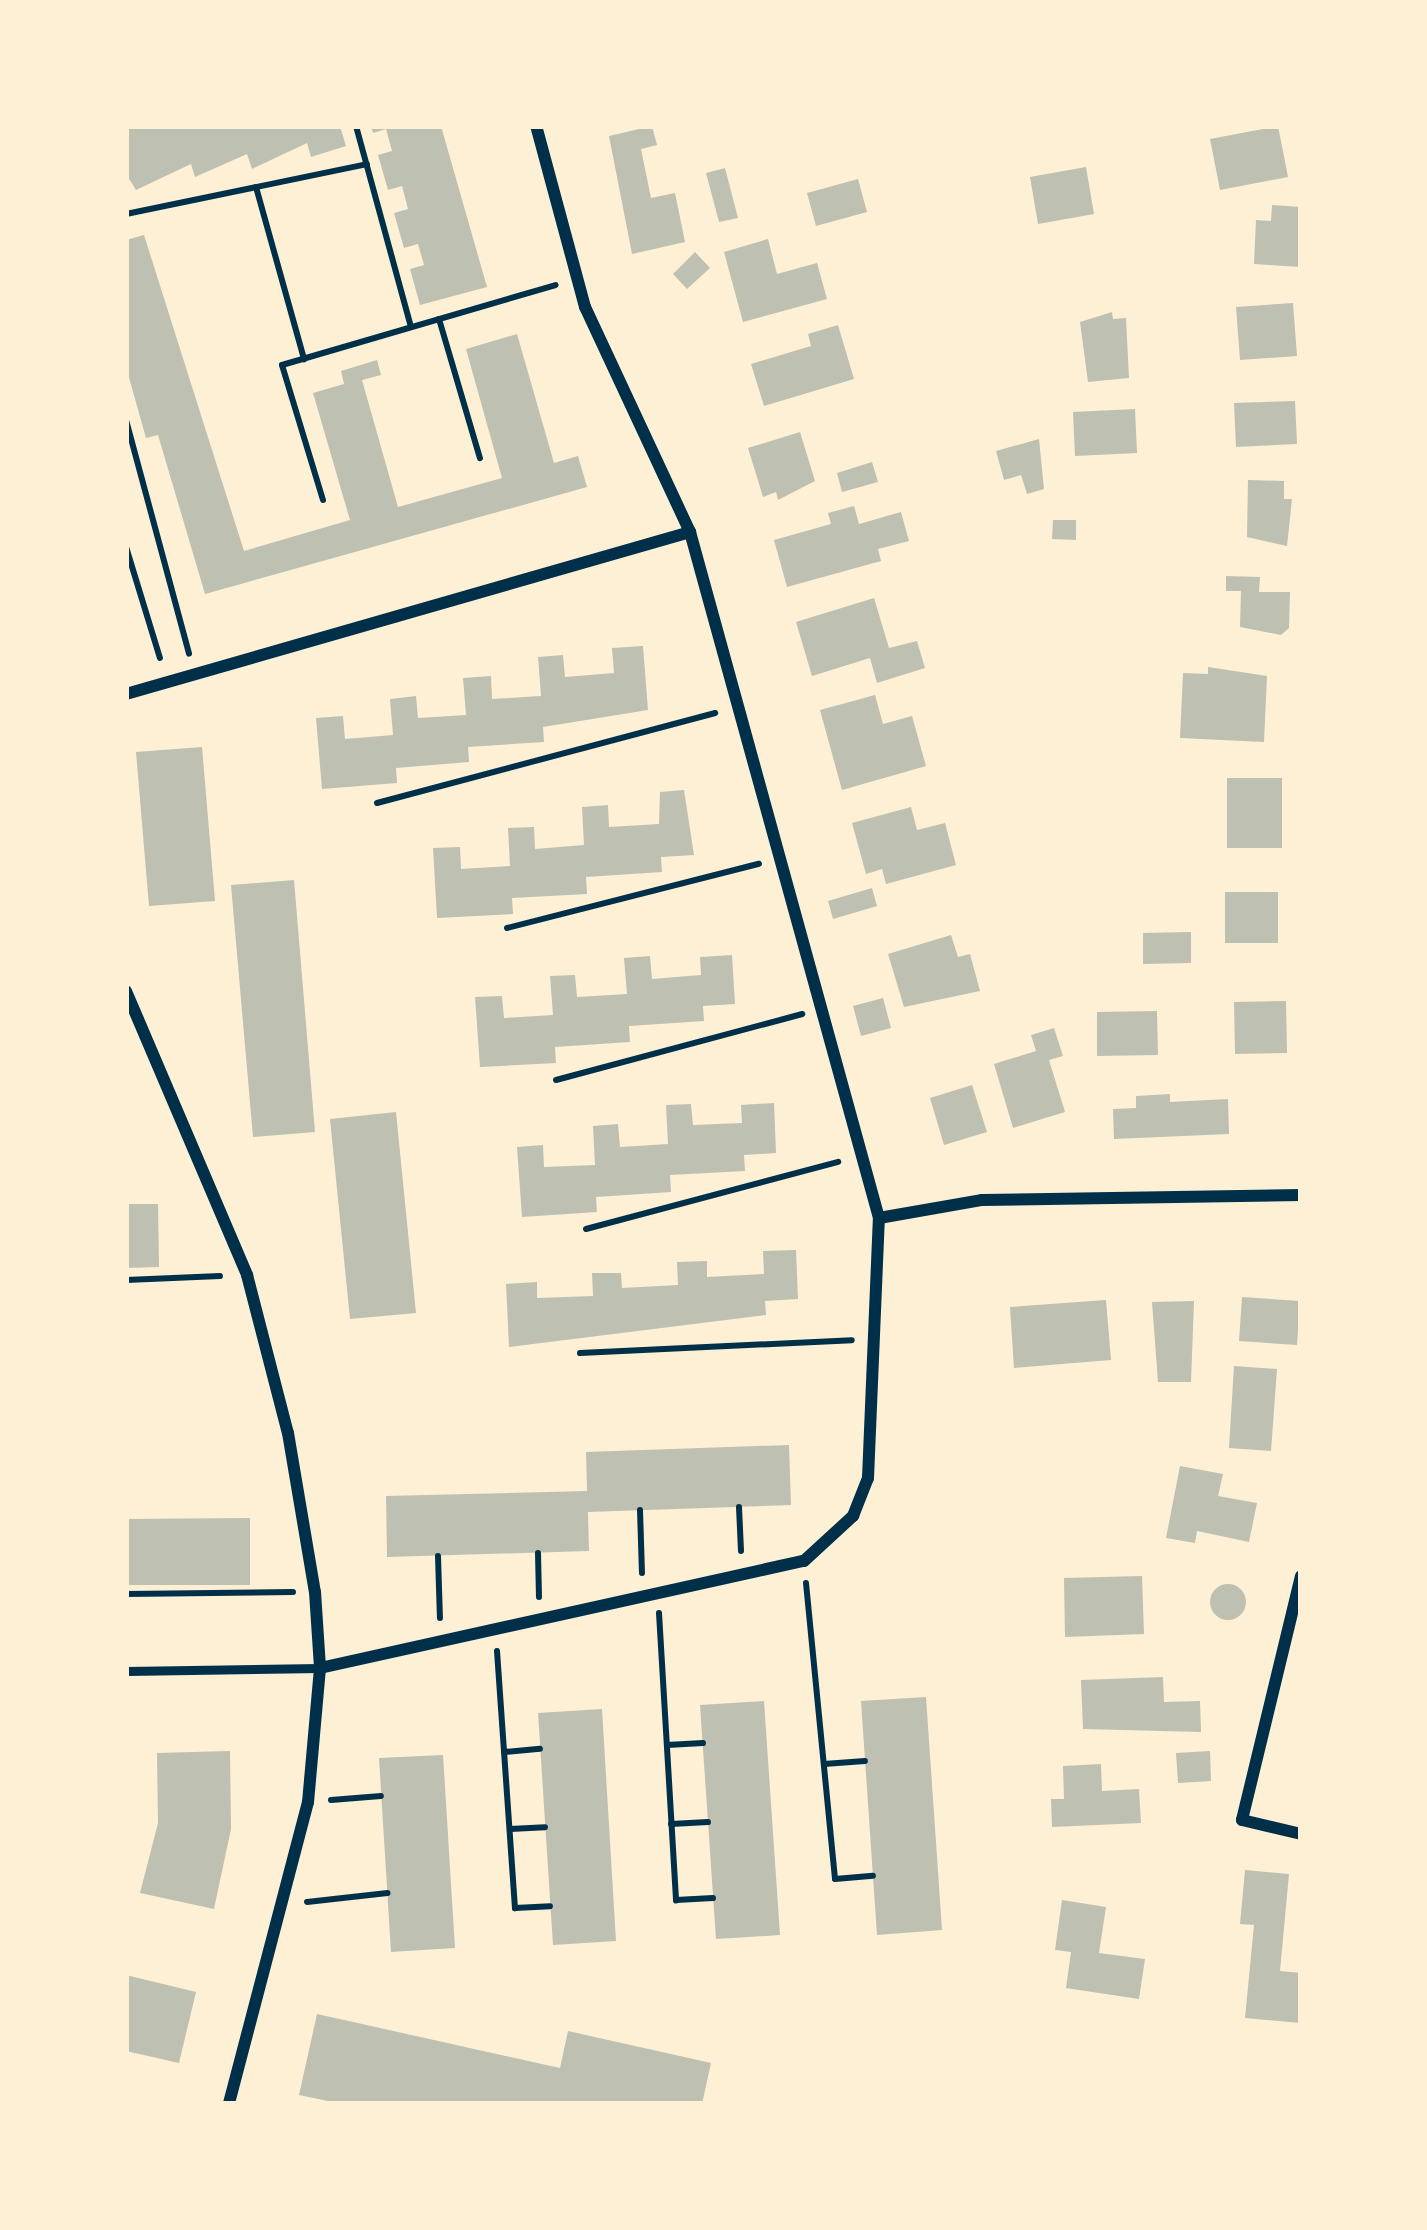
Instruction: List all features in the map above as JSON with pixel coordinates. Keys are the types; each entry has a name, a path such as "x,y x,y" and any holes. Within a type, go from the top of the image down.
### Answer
{"street":[{"path":"320,1668 496,1636 804,1561 853,1516 868,1478 870,1339 879,1218 690,532 577,279 536,126"},
{"path":"126,694 690,532"},
{"path":"126,991 247,1275 288,1433 315,1592 320,1668 308,1802 229,2104"},
{"path":"879,1218 982,1200 1301,1195"},
{"path":"1301,1576 1242,1820 1301,1834"}],"lane":[{"path":"126,1671 320,1668"}],"path":[{"path":"356,126 411,327"},
{"path":"126,214 367,164"},
{"path":"256,187 304,358"},
{"path":"323,500 283,365 577,279"},
{"path":"439,319 480,458"},
{"path":"126,420 194,671"},
{"path":"126,547 166,679"},
{"path":"377,803 738,707"},
{"path":"507,928 777,859"},
{"path":"556,1080 819,1009"},
{"path":"586,1229 862,1156"},
{"path":"126,1280 247,1275"},
{"path":"580,1353 870,1339"},
{"path":"740,1507 742,1576"},
{"path":"640,1510 643,1601"},
{"path":"538,1552 540,1625"},
{"path":"438,1556 441,1646"},
{"path":"804,1561 835,1879 873,1876"},
{"path":"126,1594 315,1592"},
{"path":"658,1598 676,1900 713,1898"},
{"path":"496,1636 515,1908 550,1906"},
{"path":"667,1745 703,1743"},
{"path":"504,1752 540,1749"},
{"path":"824,1764 865,1761"},
{"path":"308,1802 381,1796"},
{"path":"671,1824 708,1822"},
{"path":"510,1829 545,1827"},
{"path":"284,1905 387,1893"}],"building":[{"path":"126,126 340,126 346,146 311,157 307,143 252,169 247,154 195,177 191,164 136,190 126,174"},
{"path":"371,126 441,126 487,287 420,305 410,269 424,265 418,244 404,248 394,213 408,209 402,186 388,190 378,155 392,151 386,129 373,133"},
{"path":"652,126 657,145 641,149 651,198 675,193 685,242 632,254 609,136"},
{"path":"1278,126 1288,177 1220,190 1210,139"},
{"path":"1086,167 1094,214 1038,224 1030,177"},
{"path":"725,168 738,218 719,222 706,173"},
{"path":"858,179 867,212 816,226 807,193"},
{"path":"1272,205 1301,207 1300,267 1254,264 1256,220 1271,221"},
{"path":"144,235 244,551 350,520 313,393 344,384 341,371 377,360 381,375 362,380 398,507 502,478 466,349 517,334 554,463 578,456 587,487 205,594 158,435 146,438 126,367 126,240"},
{"path":"768,239 777,274 817,263 827,299 743,322 724,252"},
{"path":"695,252 710,268 687,289 673,274"},
{"path":"1293,303 1297,356 1240,360 1236,307"},
{"path":"1112,312 1113,319 1126,318 1129,378 1088,382 1080,322"},
{"path":"838,325 854,379 764,406 751,364 811,346 808,334"},
{"path":"1295,401 1297,444 1236,447 1234,403"},
{"path":"1135,409 1137,453 1075,456 1073,412"},
{"path":"800,432 815,481 778,500 776,492 763,497 748,448"},
{"path":"1039,439 1044,489 1027,494 1021,475 1004,480 996,451"},
{"path":"872,462 878,482 842,492 837,473"},
{"path":"1248,480 1284,481 1284,499 1292,499 1287,546 1247,537"},
{"path":"854,506 859,524 901,512 909,541 878,549 881,561 787,587 774,540 831,524 828,513"},
{"path":"1053,520 1076,520 1076,540 1052,539"},
{"path":"1226,576 1260,577 1259,592 1290,592 1289,628 1281,635 1240,627 1241,591 1226,591"},
{"path":"874,598 889,648 917,641 925,668 877,683 870,658 812,676 796,622"},
{"path":"643,646 648,710 543,727 544,742 468,747 469,762 396,768 397,783 322,789 316,718 343,716 345,739 393,735 390,699 416,696 418,718 466,715 463,678 491,676 492,699 541,696 538,657 563,655 565,677 614,673 612,648"},
{"path":"1208,667 1267,676 1264,742 1180,738 1183,673 1208,674"},
{"path":"875,695 883,724 912,716 926,766 842,790 820,710"},
{"path":"202,747 215,901 149,906 136,752"},
{"path":"1227,778 1282,778 1282,848 1227,848"},
{"path":"684,790 694,855 661,857 662,872 586,877 587,894 512,898 513,914 437,918 433,848 460,847 461,869 510,866 508,828 534,827 535,849 584,845 582,807 608,805 609,827 659,824 660,792"},
{"path":"911,807 917,830 945,823 956,865 886,884 882,869 866,874 852,823"},
{"path":"294,880 315,1132 253,1137 231,885"},
{"path":"872,888 877,906 833,919 828,901"},
{"path":"1225,892 1278,892 1278,943 1225,943"},
{"path":"1191,932 1191,963 1143,964 1143,933"},
{"path":"951,935 958,957 970,954 980,991 904,1007 888,954"},
{"path":"732,955 735,1004 703,1006 704,1021 629,1026 630,1042 555,1047 556,1063 480,1067 475,997 502,996 504,1018 553,1015 550,976 575,975 577,997 627,994 624,958 650,956 652,979 701,975 700,957"},
{"path":"883,998 891,1028 861,1036 853,1006"},
{"path":"1286,1001 1287,1053 1235,1054 1234,1002"},
{"path":"1157,1011 1158,1055 1097,1056 1097,1012"},
{"path":"1054,1028 1063,1056 1049,1060 1065,1112 1013,1128 994,1064 1036,1051 1031,1035"},
{"path":"972,1085 987,1132 944,1145 930,1098"},
{"path":"1170,1094 1170,1102 1228,1099 1229,1134 1114,1139 1113,1109 1136,1108 1136,1096"},
{"path":"774,1103 776,1153 744,1155 745,1171 670,1175 671,1192 596,1197 597,1212 522,1217 517,1147 543,1145 544,1167 595,1165 593,1126 618,1124 620,1147 668,1144 666,1105 691,1104 693,1125 742,1123 741,1105"},
{"path":"396,1112 416,1313 350,1319 330,1119"},
{"path":"126,1204 158,1204 159,1267 126,1268"},
{"path":"796,1250 798,1299 765,1301 766,1315 509,1347 506,1284 537,1282 537,1298 593,1296 592,1273 621,1273 622,1288 678,1285 677,1262 707,1261 707,1277 764,1274 763,1251"},
{"path":"1242,1297 1300,1301 1297,1345 1239,1341"},
{"path":"1106,1300 1111,1360 1014,1368 1010,1307"},
{"path":"1194,1301 1191,1382 1158,1382 1152,1302"},
{"path":"1234,1366 1277,1369 1271,1451 1229,1448"},
{"path":"789,1445 791,1505 588,1512 589,1551 387,1557 386,1496 587,1491 586,1452"},
{"path":"1180,1466 1223,1474 1218,1496 1257,1503 1249,1542 1197,1531 1195,1543 1166,1538"},
{"path":"250,1518 250,1585 126,1585 126,1519"},
{"path":"1142,1576 1144,1634 1065,1637 1064,1578"},
{"path":"1228,1584 1240,1590 1246,1602 1240,1614 1228,1620 1216,1614 1210,1602 1216,1590"},
{"path":"1163,1677 1164,1702 1200,1701 1201,1732 1083,1729 1081,1680"},
{"path":"926,1697 942,1930 877,1935 861,1701"},
{"path":"764,1701 780,1935 716,1939 700,1705"},
{"path":"602,1709 616,1941 553,1945 538,1713"},
{"path":"230,1751 231,1829 214,1909 140,1893 158,1823 157,1753"},
{"path":"1210,1751 1211,1781 1178,1783 1176,1753"},
{"path":"443,1755 455,1948 391,1952 379,1758"},
{"path":"1101,1764 1102,1791 1139,1789 1141,1823 1052,1827 1051,1799 1064,1799 1063,1766"},
{"path":"1245,1870 1289,1874 1280,1971 1301,1973 1301,2023 1245,2018 1254,1925 1240,1924"},
{"path":"1062,1900 1106,1907 1099,1953 1145,1959 1139,1999 1066,1988 1071,1952 1055,1950"},
{"path":"126,1975 196,1992 179,2063 126,2051"},
{"path":"317,2014 560,2068 568,2031 711,2063 702,2104 342,2104 299,2095"}]}
